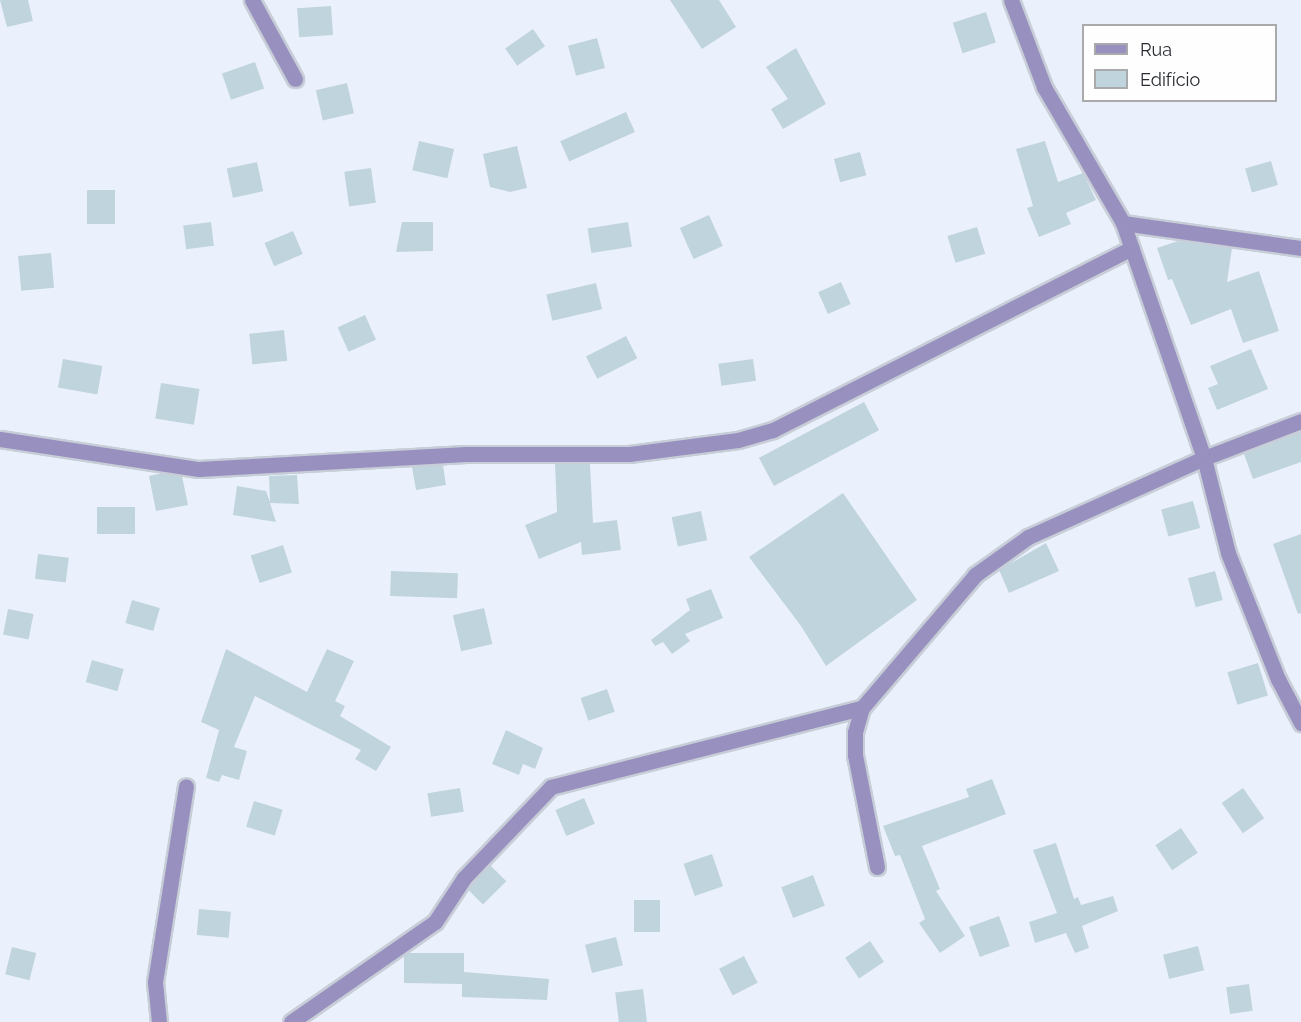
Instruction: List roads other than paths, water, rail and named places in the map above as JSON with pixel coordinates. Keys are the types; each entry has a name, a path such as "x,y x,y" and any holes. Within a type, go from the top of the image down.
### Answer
{"street":[{"path":"252,0 295,79"},
{"path":"1011,0 1044,87 1123,224 1204,458 1228,553 1278,679 1301,723"},
{"path":"1123,224 1301,249"},
{"path":"0,439 199,469 466,454 629,454 738,440 773,430 1131,248"},
{"path":"877,867 855,755 855,732 862,708 975,574 1028,537 1204,458 1301,421"},
{"path":"291,1022 435,922 464,878 551,787 862,708"},
{"path":"159,1022 156,982 186,786"}]}
